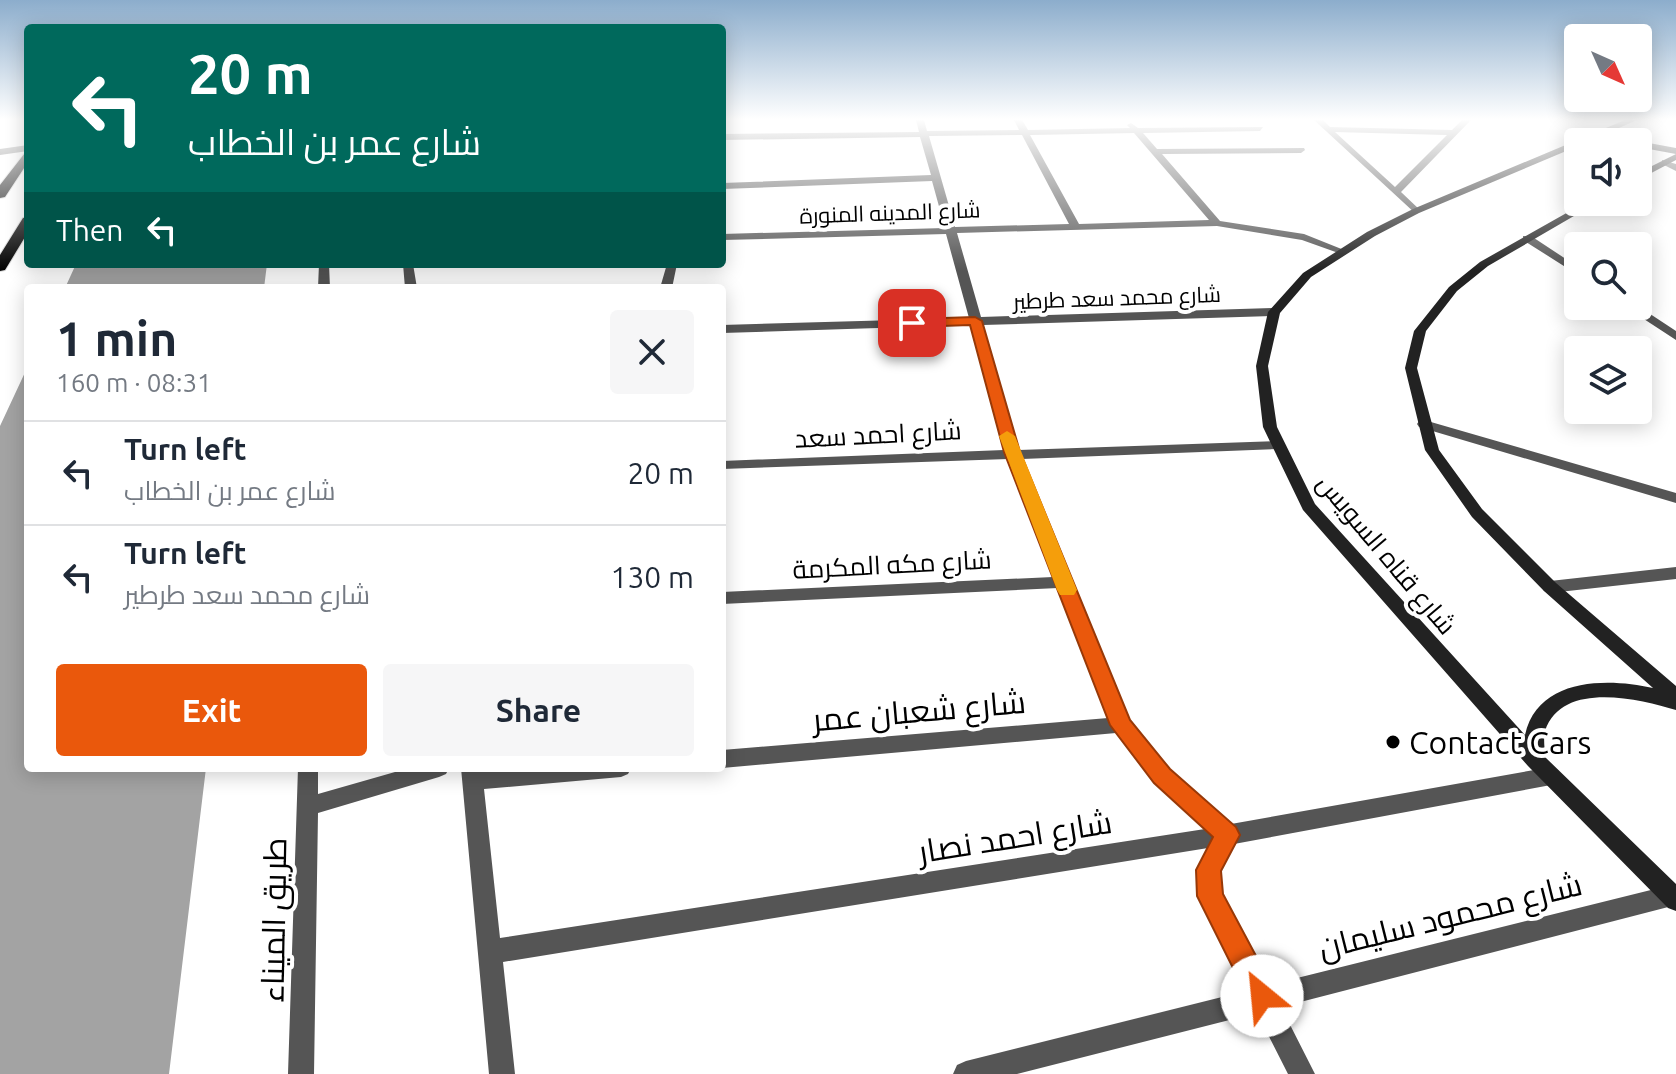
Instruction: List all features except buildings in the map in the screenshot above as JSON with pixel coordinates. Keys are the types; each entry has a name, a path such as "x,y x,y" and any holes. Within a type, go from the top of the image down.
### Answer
{"highway":[{"path":"0,194 15,170"},
{"path":"0,267 24,228"}],"main road":[{"name":"شارع قناه السويس","path":"1514,170 1416,211 1307,275 1274,312 1262,366 1270,427 1308,506 1535,760 1674,898"},
{"path":"1567,216 1484,264 1453,289 1420,331 1411,368 1432,450 1477,513 1550,587 1676,699"},
{"path":"1535,760 1535,731 1548,709 1570,695 1601,689 1640,691 1676,699"}],"street":[{"path":"934,170 1012,452 1121,725 1162,776 1227,835 1208,870 1210,896 1302,1074"},
{"path":"1045,170 1076,227"},
{"path":"1170,170 1217,223"},
{"path":"1371,170 1416,211"},
{"path":"1395,192 1417,170"},
{"path":"726,186 936,178"},
{"name":"شارع المدينه المنورة","path":"726,237 1217,223 1290,234 1344,252"},
{"path":"1527,238 1564,263"},
{"name":"شارع محمد سعد طرطير","path":"726,329 1274,312"},
{"path":"1651,320 1676,336"},
{"path":"1424,424 1676,498"},
{"name":"شارع احمد سعد","path":"726,465 1012,452 1276,445"},
{"path":"1550,587 1676,573"},
{"name":"شارع مكه المكرمة","path":"726,598 1064,582"},
{"name":"شارع شعبان عمر","path":"726,759 1121,725"},
{"name":"طريق الميناء","path":"301,1074 308,772"},
{"path":"307,807 425,772"},
{"path":"502,1074 472,774 522,772"},
{"name":"شارع احمد نصار","path":"489,952 1227,835 1551,776"},
{"name":"شارع محمود سليمان","path":"966,1074 1262,996 1674,898"}],"shaded area":[{"path":"74,268 266,268 264,284 67,284"},
{"path":"24,375 24,772 206,772 169,1074 0,1074 0,426"}],"slow traffic":[{"path":"1007,436 1067,590"}],"place":[{"name":"Contact Cars","path":"1393,742"}],"route":[{"path":"912,323 975,321 1012,452 1121,725 1162,776 1227,835 1215,852 1208,870 1210,896 1262,996"}]}
